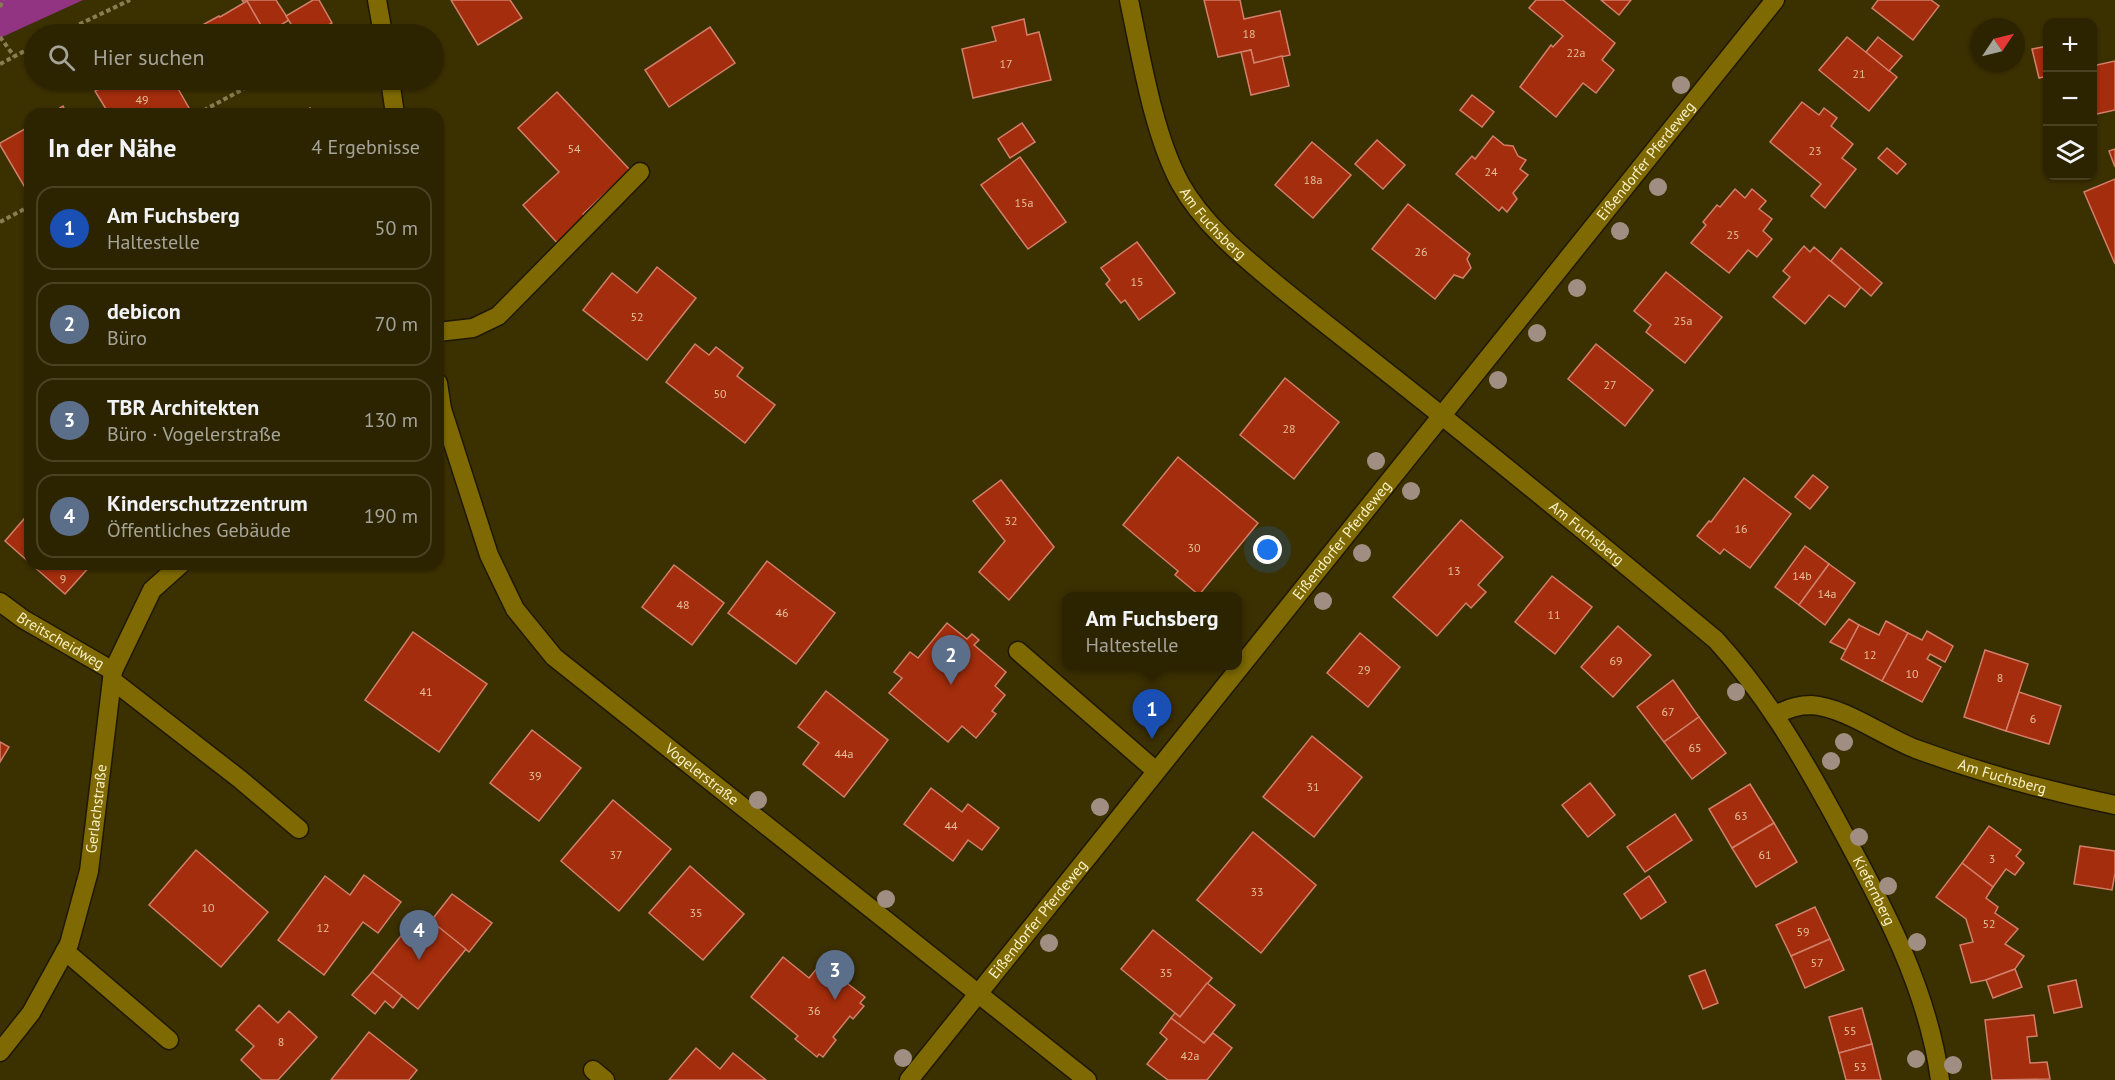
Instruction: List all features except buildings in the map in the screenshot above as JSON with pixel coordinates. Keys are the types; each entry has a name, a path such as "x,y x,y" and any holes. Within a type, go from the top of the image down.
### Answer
{"street":[{"path":"377,0 381,24"},
{"name":"Am Fuchsberg","path":"1129,0 1152,105 1169,160 1194,205 1242,255 1716,640 1776,715 1785,710 1811,705 1829,709 1914,748 1962,765 2057,793 2115,805"},
{"name":"Eißendorfer Pferdeweg","path":"1242,665 1775,0"},
{"path":"391,90 394,108"},
{"path":"444,331 473,328 498,316 640,172"},
{"name":"Vogelerstraße","path":"444,423 489,555 515,609 554,657 1087,1080"},
{"name":"Gerlachstraße","path":"0,1052 31,1013 69,944 89,871 112,676 152,590 174,570"},
{"name":"Breitscheidweg","path":"3,607 112,676 299,830"},
{"path":"1018,651 1156,771"},
{"name":"Eißendorfer Pferdeweg","path":"909,1080 1238,670"},
{"name":"Kiefernberg","path":"1776,715 1805,763 1889,919 1925,1011 1938,1060 1940,1080"},
{"path":"65,951 169,1040"}],"path":[{"path":"0,8 3,0"},
{"path":"80,24 130,0"},
{"path":"0,38 14,56"},
{"path":"0,64 24,51"},
{"path":"208,108 241,90"},
{"path":"0,222 24,209"}],"shaded area":[{"path":"0,0 83,0 31,24 24,24 24,27 0,38"}],"place":[{"name":"debicon","path":"951,685"},
{"name":"Am Fuchsberg","path":"1152,739"},
{"name":"Kinderschutzzentrum","path":"419,960"},
{"name":"TBR Architekten","path":"835,1000"}]}
